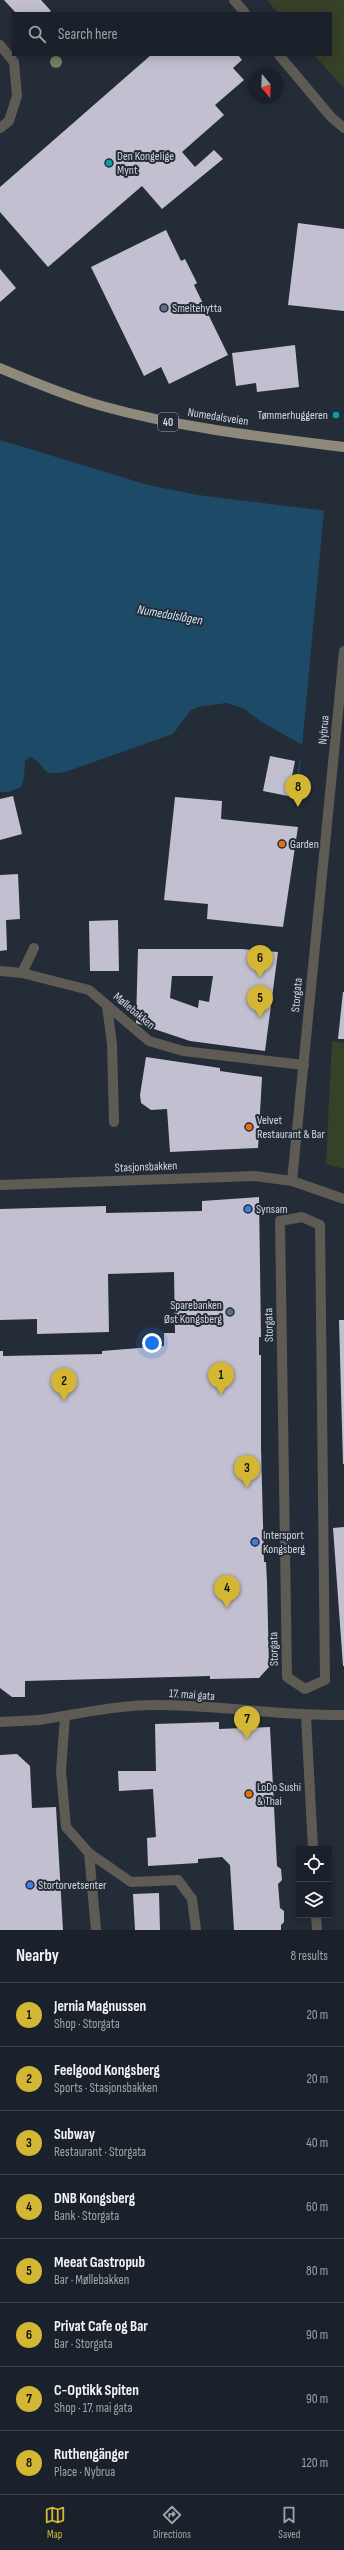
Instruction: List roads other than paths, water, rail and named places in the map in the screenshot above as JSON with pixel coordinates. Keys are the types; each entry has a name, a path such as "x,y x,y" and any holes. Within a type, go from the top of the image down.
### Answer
{"main road":[{"name":"Numedalsveien","path":"0,368 65,395 167,422 344,447"}],"street":[{"path":"234,0 244,12"},
{"path":"0,45 14,62 17,96 8,121 0,128"},
{"path":"281,56 331,117 344,128"},
{"name":"Nybrua","path":"329,812 344,650"},
{"name":"Storgata","path":"292,1181 329,812"},
{"path":"22,972 34,948"},
{"name":"Møllebakken","path":"0,971 22,972 89,990 149,1041 183,1051 304,1065"},
{"path":"107,1006 112,1044 114,1122"},
{"name":"Stasjonsbakken","path":"0,1185 255,1176 292,1181 344,1199"},
{"name":"Storgata","path":"302,1217 320,1225 325,1672 325,1680 306,1689 287,1677 280,1221 302,1217"},
{"name":"17. mai gata","path":"0,1722 39,1720 156,1705 306,1716 344,1715"},
{"path":"65,1716 61,1771 66,1827 89,1853 131,1882 178,1880 192,1899 196,1930"},
{"path":"306,1716 313,1846"},
{"path":"89,1853 96,1930"},
{"path":"316,1918 317,1930"}],"water":[{"name":"Numedalslågen","path":"0,440 148,485 198,495 344,513 344,808 293,797 300,759 333,762 260,721 243,708 226,703 197,707 190,711 173,734 65,772 47,772 36,760 30,757 25,761 24,778 21,787 9,792 0,792"}],"place":[{"name":"Den Kongelige Mynt","path":"109,163"},
{"name":"Smeltehytta","path":"164,308"},
{"name":"Tømmerhuggeren","path":"336,415"},
{"name":"Ruthengänger","path":"298,807"},
{"name":"Garden","path":"282,844"},
{"name":"Privat Cafe og Bar","path":"260,978"},
{"name":"Meeat Gastropub","path":"260,1018"},
{"name":"Velvet Restaurant & Bar","path":"249,1127"},
{"name":"Synsam","path":"248,1209"},
{"name":"Sparebanken Øst Kongsberg","path":"230,1312"},
{"name":"Jernia Magnussen","path":"221,1395"},
{"name":"Feelgood Kongsberg","path":"64,1401"},
{"name":"Subway","path":"247,1488"},
{"name":"Intersport Kongsberg","path":"255,1542"},
{"name":"DNB Kongsberg","path":"227,1608"},
{"name":"C-Optikk Spiten","path":"247,1739"},
{"name":"LoDo Sushi & Thai","path":"249,1794"},
{"name":"Stortorvetsenter","path":"30,1885"}]}
